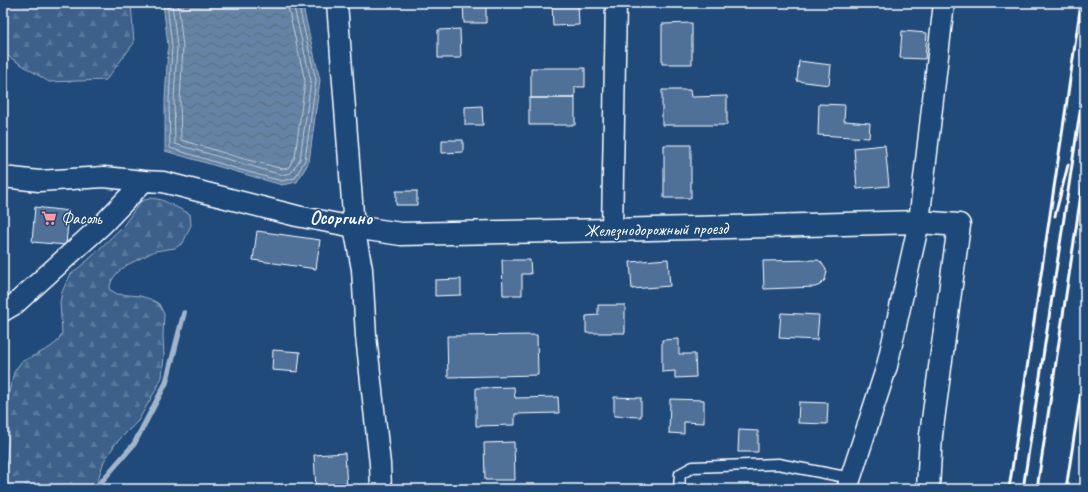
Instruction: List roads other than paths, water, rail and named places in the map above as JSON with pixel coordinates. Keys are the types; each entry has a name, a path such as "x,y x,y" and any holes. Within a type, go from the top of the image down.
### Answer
{"street":[{"path":"336,3 354,227 362,269 366,336 380,464 381,489"},
{"path":"612,230 616,3"},
{"path":"849,483 887,366 919,222 944,3"},
{"path":"3,177 39,181 104,177 163,182 297,216 354,227"},
{"path":"3,311 15,304 102,225 144,181"},
{"name":"Железнодорожный проезд","path":"354,227 401,234 919,222 959,226 931,435 928,489"}],"lane":[{"path":"679,489 680,474 693,467 778,464 849,483"}],"water":[{"path":"163,3 302,3 320,80 309,162 297,182 282,185 165,151 165,100 168,46"}],"waterway":[{"path":"95,489 134,444 166,383 184,313"}],"railway":[{"path":"1009,489 1081,3"},
{"path":"1023,489 1085,79"},
{"path":"1055,216 1068,165"},
{"path":"1037,489 1085,168"},
{"path":"1066,489 1085,366"}],"place":[{"name":"Фасоль","path":"49,218"}],"district":[{"name":"Осоргино","path":"341,217"}]}
